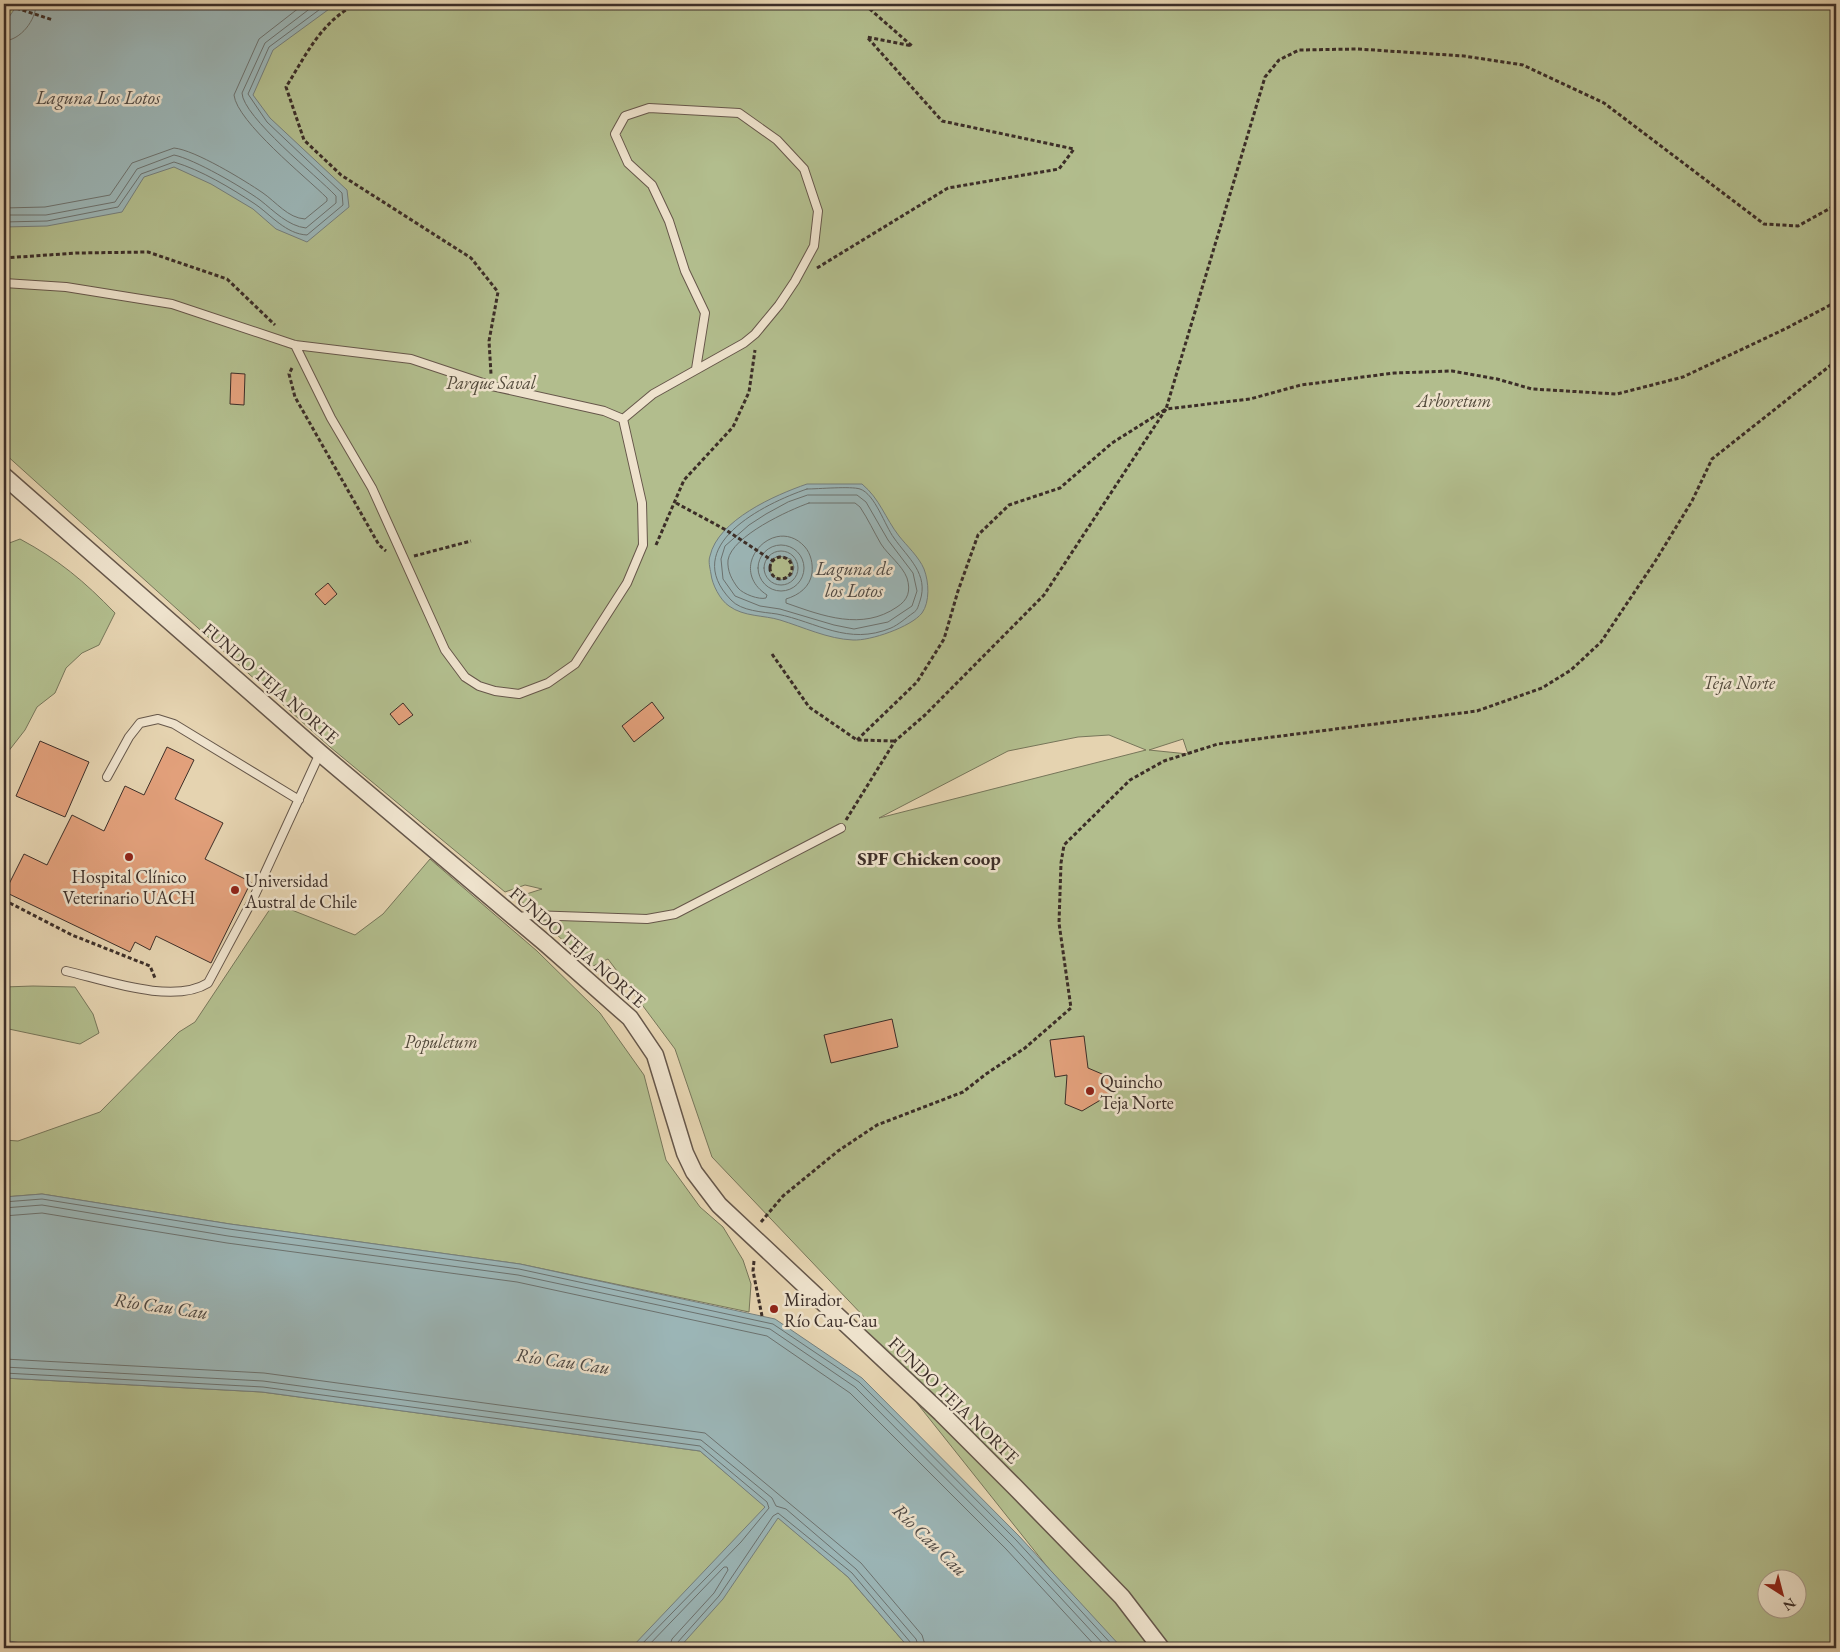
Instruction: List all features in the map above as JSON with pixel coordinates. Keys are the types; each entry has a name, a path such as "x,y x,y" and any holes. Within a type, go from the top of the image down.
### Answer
{"street":[{"name":"FUNDO TEJA NORTE","path":"4,476 320,753 618,1007 640,1030 655,1055 674,1110 680,1139 694,1172 719,1205 934,1407 1014,1486 1122,1597 1161,1648"}],"lane":[{"path":"623,419 654,394 755,334 795,281 814,246 818,211 804,169 777,140 739,113 650,108 625,116 615,134 628,163 652,185 669,221 685,272 704,313 696,368"},
{"path":"4,283 66,286 172,304 295,345 411,359 492,386 604,411 623,419"},
{"path":"295,345 331,418 372,488 445,650 465,677 479,686 495,692 519,694 548,683 574,664 627,583 643,545 642,503 623,419"},
{"path":"107,777 129,737 140,723 158,719 174,724 299,800"},
{"path":"66,971 162,993 198,989 208,983 253,899 320,753"},
{"path":"516,919 530,915 647,919 675,914 840,828"}],"path":[{"path":"4,4 53,20"},
{"path":"357,4 340,12 315,39 286,87 304,140 341,175 471,258 498,292 489,341 492,386"},
{"path":"795,281 948,188 1059,169 1074,149 942,121 867,37 912,46 864,4"},
{"path":"840,828 895,741 925,715 1044,595 1166,409 1265,77 1279,60 1300,50 1358,49 1464,56 1523,65 1604,103 1764,224 1798,226 1836,205"},
{"path":"4,258 76,253 148,252 227,279 295,345"},
{"path":"858,740 917,682 944,639 958,590 978,535 1009,505 1060,488 1112,443 1166,409 1250,399 1311,383 1394,373 1452,371 1497,378 1532,389 1617,394 1683,377 1785,329 1836,302"},
{"path":"652,553 676,503 684,480 732,427 749,392 755,360 755,334"},
{"path":"762,1316 753,1271 752,1238 783,1196 838,1151 877,1125 964,1092 986,1074 1025,1048 1071,1008 1059,924 1061,863 1064,845 1130,780 1164,761 1218,744 1477,711 1542,688 1570,670 1601,642 1682,518 1712,459 1836,360"},
{"path":"676,503 726,530 772,561"},
{"path":"786,558 791,563 790,574 785,578 775,577 770,568 772,561 786,558"},
{"path":"772,654 809,707 858,740 895,741"},
{"path":"4,900 72,934 150,966 162,993"}],"green space":[{"path":"4,4 1836,4 1836,1648 1117,1648 1053,1574 858,1329 868,1321 712,1157 675,1049 608,959 591,967 517,897 542,889 525,885 505,892 330,747 4,453","holes":["1109,735 1146,750 879,818 1008,751 1078,737","1183,739 1188,754 1149,750"]},
{"path":"20,539 47,555 70,572 115,613 99,645 82,653 66,668 55,693 37,707 25,730 4,757 4,545"},
{"name":"Populetum","path":"430,859 537,951 600,1013 644,1075 666,1160 700,1207 723,1227 743,1260 751,1284 749,1312 520,1264 230,1224 42,1194 4,1197 4,1140 18,1141 100,1112 179,1032 195,1022 274,903 355,935 383,914"},
{"path":"4,987 75,987 93,1014 99,1033 80,1044 4,1028"},
{"path":"4,1378 262,1392 700,1451 848,1577 909,1648 4,1648"}],"water":[{"name":"Laguna Los Lotos","path":"18,4 336,4 273,50 253,95 270,118 347,190 349,207 307,242 276,229 253,209 211,184 174,167 144,177 122,212 47,226 4,227 4,24"},
{"name":"Laguna de los Lotos","path":"807,484 862,484 878,502 894,529 924,569 928,592 925,608 917,618 890,632 860,640 844,639 774,618 735,610 720,596 712,578 709,558 715,543 724,531 736,520 764,502","holes":["779,556 791,559 794,567 792,575 781,580 774,577 769,571 772,559"]},
{"name":"Río Cau Cau","path":"42,1194 230,1224 520,1264 775,1319 862,1378 1019,1536 1122,1648 909,1648 848,1577 778,1518 723,1599 679,1648 631,1648 765,1507 700,1451 262,1392 4,1378 4,1197"},
{"path":"4,1640 48,1648 4,1648"}],"building":[{"path":"231,373 245,374 244,405 230,404"},
{"path":"328,583 337,594 325,605 315,594"},
{"path":"652,702 664,718 634,742 622,726"},
{"path":"403,703 413,715 399,725 390,714"},
{"path":"40,741 89,762 65,817 16,796"},
{"name":"Hospital Clínico Veterinario UACH","path":"167,747 194,760 175,799 223,823 205,859 251,882 211,963 156,936 150,950 135,942 130,952 5,892 24,854 47,865 72,815 104,831 125,786 144,795"},
{"path":"892,1019 898,1047 831,1063 824,1035"},
{"path":"1084,1036 1088,1068 1109,1077 1115,1085 1114,1092 1082,1111 1065,1104 1067,1075 1055,1077 1050,1040"}],"place":[{"name":"Hospital Clínico Veterinario UACH","path":"129,857"},
{"name":"Universidad Austral de Chile","path":"235,890"},
{"name":"Quincho Teja Norte","path":"1090,1091"},
{"name":"Mirador Río Cau-Cau","path":"774,1309"}],"district":[{"name":"SPF Chicken coop","path":"929,858"}],"park label":[{"name":"Parque Saval","path":"491,382"},
{"name":"Arboretum","path":"1454,400"},
{"name":"Teja Norte","path":"1739,682"}]}
